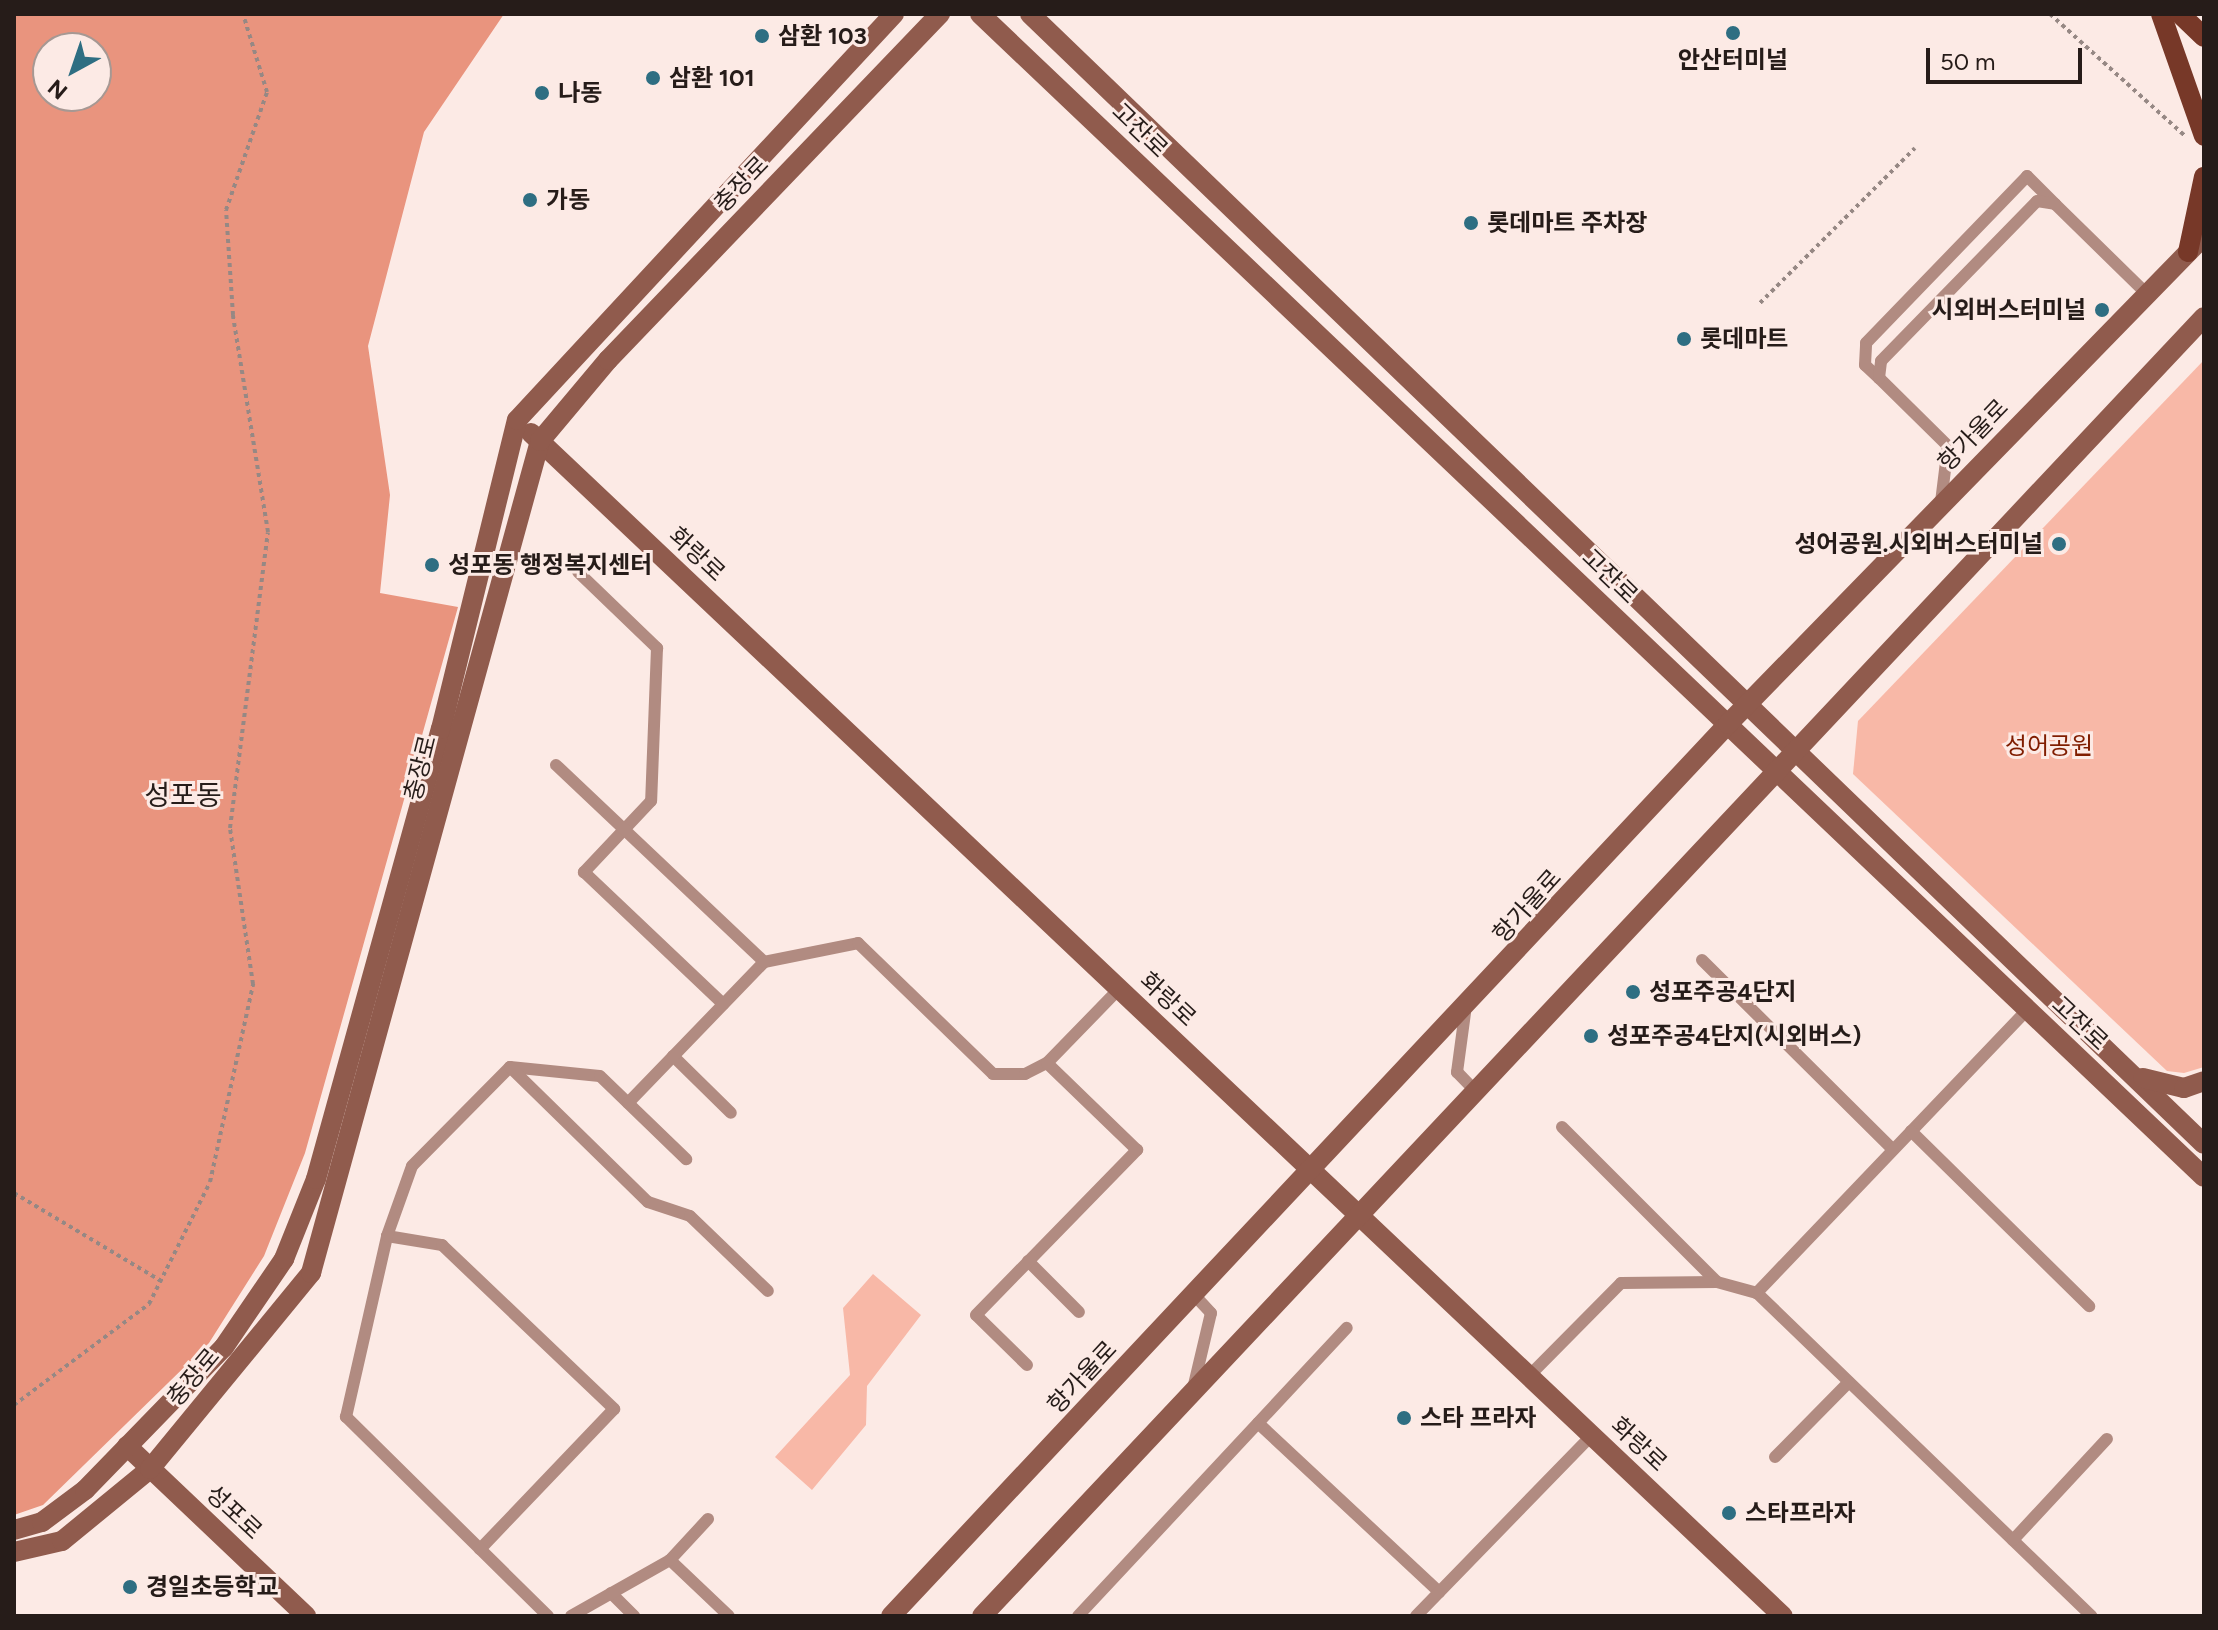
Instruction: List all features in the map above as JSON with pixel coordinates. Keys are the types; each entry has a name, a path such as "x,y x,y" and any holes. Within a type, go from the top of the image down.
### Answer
{"main road":[{"path":"2161,14 2203,129"},
{"path":"2180,14 2204,37"},
{"path":"2188,252 2204,177"}],"street":[{"name":"충장로","path":"14,1530 42,1522 127,1446 224,1347 284,1259 316,1179 441,729 517,420 894,14"},
{"name":"충장로","path":"14,1552 62,1541 150,1469 311,1273 540,441 570,400 940,14"},
{"name":"고잔로","path":"980,14 2204,1177"},
{"name":"고잔로","path":"1030,14 2142,1078 2204,1144"},
{"name":"항가울로","path":"891,1616 1465,1013 1728,724 2204,236"},
{"path":"982,1616 1361,1217 2204,317"},
{"name":"화랑로","path":"517,420 1783,1616"},
{"path":"2142,1078 2184,1088 2204,1081"},
{"name":"성포로","path":"127,1446 306,1616"}],"lane":[{"path":"1939,507 1948,446 1865,365 1866,343 2027,176 2147,294"},
{"path":"1879,378 1881,361 2037,201 2055,204"},
{"path":"578,572 657,648 651,801 584,872 723,1004"},
{"path":"556,765 764,962"},
{"path":"628,1103 764,962 858,943 993,1074 1025,1074 1047,1063 1119,989"},
{"path":"1702,960 1893,1150"},
{"path":"1757,1293 2028,1009"},
{"path":"1465,1013 1457,1072 1477,1093"},
{"path":"673,1056 731,1113"},
{"path":"1027,1365 976,1315 1137,1150 1047,1063"},
{"path":"510,1067 600,1076 686,1159"},
{"path":"510,1067 412,1166 387,1236 346,1417 548,1616"},
{"path":"510,1067 648,1202 690,1216 768,1291"},
{"path":"1562,1127 1717,1282"},
{"path":"1911,1131 2089,1306"},
{"path":"387,1236 442,1245 614,1409 480,1549"},
{"path":"1028,1261 1079,1312"},
{"path":"1529,1376 1621,1283 1717,1282 1757,1293 2092,1616"},
{"path":"1192,1396 1211,1313 1194,1295"},
{"path":"1078,1616 1347,1328"},
{"path":"1775,1457 1849,1382"},
{"path":"1258,1423 1439,1592"},
{"path":"1416,1616 1592,1435"},
{"path":"2013,1540 2107,1439"},
{"path":"571,1616 670,1560 708,1519"},
{"path":"670,1560 729,1616"},
{"path":"611,1593 634,1616"},
{"path":"1427,1605 1438,1616"}],"path":[{"path":"14,1405 149,1304 210,1182 253,984 230,828 268,532 233,315 226,210 267,92 243,14"},
{"path":"2050,14 2179,138 2203,129"},
{"path":"1760,303 1915,148"},
{"path":"14,1193 161,1281"}],"green space":[{"name":"성어공원","path":"2204,360 2204,1067 2184,1073 2167,1071 1853,774 1858,721"},
{"path":"873,1274 921,1315 867,1386 866,1425 812,1490 775,1457 850,1375 843,1308"}],"shaded area":[{"path":"14,14 504,14 424,132 368,346 390,495 380,593 458,607 305,1153 264,1256 209,1343 43,1505 14,1515"}],"place":[{"name":"안산터미널","path":"1733,33"},
{"name":"삼환 103","path":"762,36"},
{"name":"삼환 101","path":"653,78"},
{"name":"나동","path":"542,93"},
{"name":"가동","path":"530,200"},
{"name":"롯데마트 주차장","path":"1471,223"},
{"name":"시외버스터미널","path":"2102,310"},
{"name":"롯데마트","path":"1684,339"},
{"name":"성어공원.시외버스터미널","path":"2059,544"},
{"name":"성포동 행정복지센터","path":"432,565"},
{"name":"성포주공4단지","path":"1633,992"},
{"name":"성포주공4단지(시외버스)","path":"1591,1036"},
{"name":"스타 프라자","path":"1404,1418"},
{"name":"스타프라자","path":"1729,1513"},
{"name":"경일초등학교","path":"130,1587"}],"district":[{"name":"성포동","path":"183,795"}]}
